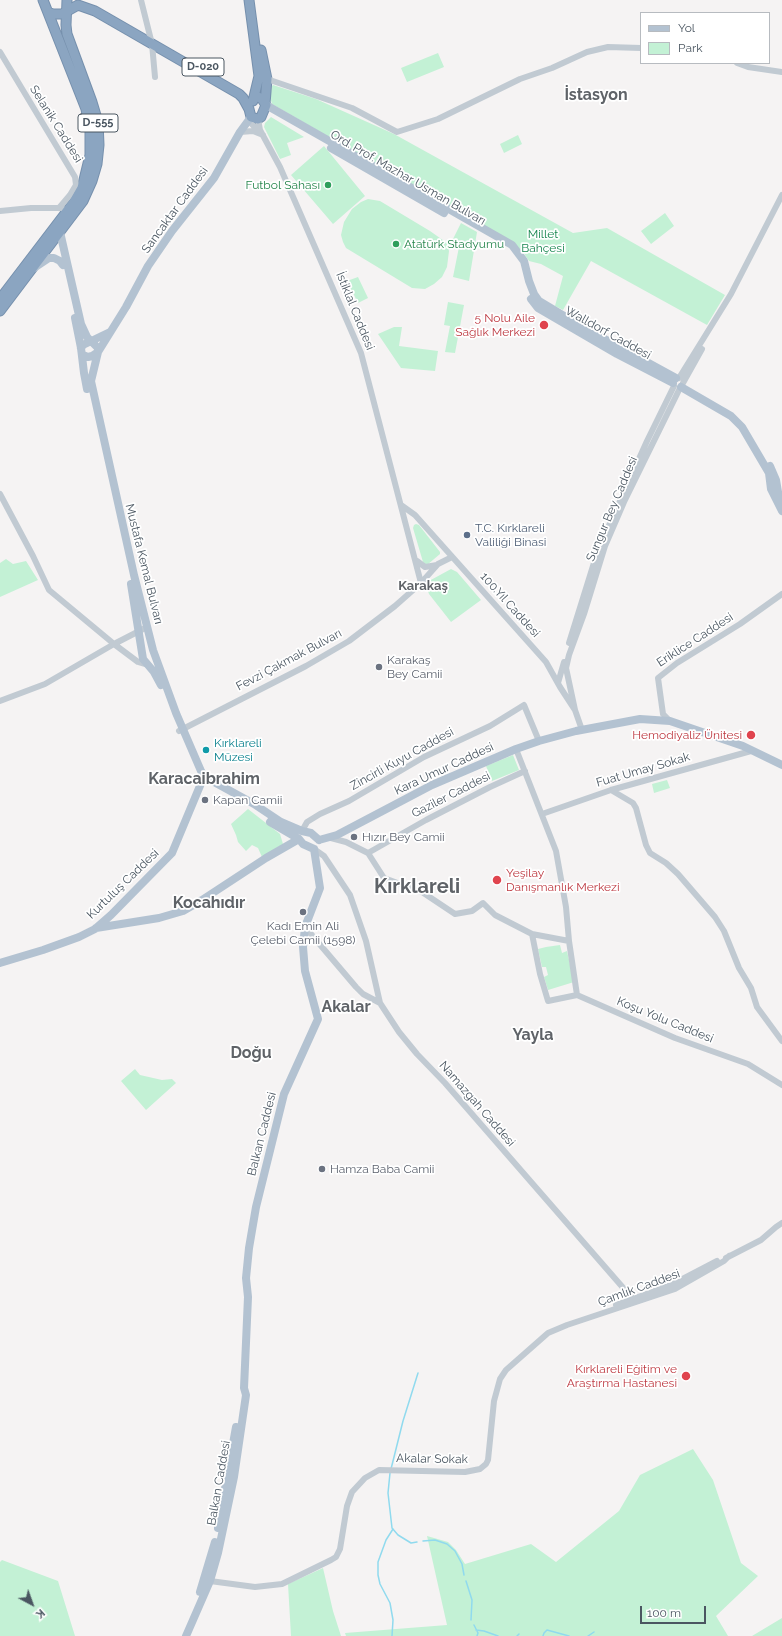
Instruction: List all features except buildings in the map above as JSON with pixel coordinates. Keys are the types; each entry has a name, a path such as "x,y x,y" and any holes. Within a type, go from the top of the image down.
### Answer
{"highway":[{"path":"0,311 33,268 56,232 82,188 88,163 90,131 86,109 43,0"},
{"name":"D-555","path":"0,298 83,201 89,190 95,172 99,145 98,122 67,34 67,0"},
{"name":"D-020","path":"87,0 239,94 256,114"},
{"path":"249,0 259,76 254,95 256,114"},
{"path":"253,0 267,79 256,114"},
{"name":"D-020","path":"67,10 78,5 86,6 254,95"},
{"path":"48,12 59,14 67,10"},
{"path":"254,95 262,99 256,114"}],"main road":[{"name":"Sancaktar Caddesi","path":"98,352 126,307 148,266 172,231 214,178 240,132 256,114"},
{"name":"Ord. Prof. Mazhar Usman Bulvarı","path":"256,114 482,228 512,245 519,252 524,261 536,302"},
{"name":"Ord. Prof. Mazhar Usman Bulvarı","path":"256,114 276,115 373,173 510,250 520,262 530,297 536,302"},
{"name":"Mustafa Kemal Bulvarı","path":"56,232 82,351 84,373 135,602 141,652 143,659 154,672 164,691 173,718 181,730"},
{"path":"56,232 81,324 87,336 92,340 98,348 98,352 88,357 82,351 83,345 92,340 110,332"},
{"path":"33,268 49,258 57,259 63,265"},
{"name":"Walldorf Caddesi","path":"536,302 732,412 741,421 774,474 778,492 782,501"},
{"name":"Mustafa Kemal Bulvarı","path":"98,352 91,381 134,575 156,661 197,774 203,779"},
{"name":"Walldorf Caddesi","path":"679,383 731,416 742,427 769,473 771,489 782,511"},
{"path":"141,652 153,650"},
{"path":"148,665 156,661"},
{"name":"Kara Umur Caddesi","path":"319,840 337,835 432,785 516,749 539,741 582,730 640,719 670,721 743,746 751,751"},
{"path":"751,751 782,765"},
{"path":"751,751 782,770"},
{"path":"203,779 248,805 278,827 300,835"},
{"name":"Kurtuluş Caddesi","path":"0,963 79,937 95,929 112,915 172,853 203,779"},
{"path":"95,929 158,918 182,911 202,900 300,835 311,833 319,840 319,846 314,849 303,844 300,835"},
{"name":"Balkan Caddesi","path":"186,1636 218,1553 230,1477 246,1395 244,1388 248,1297 247,1272 249,1248 256,1207 284,1094 318,1019 305,971 303,947 305,927 320,888 314,849"},
{"name":"Kurtuluş Caddesi","path":"0,967 11,960"},
{"name":"Balkan Caddesi","path":"181,1636 207,1581"}],"street":[{"path":"141,0 151,40 155,77"},
{"path":"267,79 352,108 397,132 438,118 520,79 552,68 587,52 608,47 640,48"},
{"name":"Selanik Caddesi","path":"0,52 76,177 76,185 60,208"},
{"path":"740,64 748,67 782,72"},
{"path":"256,114 263,135"},
{"path":"256,114 263,135"},
{"path":"240,132 253,131 263,135"},
{"name":"İstiklal Caddesi","path":"263,135 280,167 361,353 421,583"},
{"name":"Sungur Bey Caddesi","path":"558,683 579,608 598,550 645,445 679,383 727,305 731,294 782,195"},
{"path":"0,211 31,208 70,208"},
{"name":"Sungur Bey Caddesi","path":"571,689 566,668 569,655 584,614 605,546 679,383"},
{"path":"0,494 33,556 49,590 114,644 138,662 148,665"},
{"name":"100.Yıl Caddesi","path":"401,505 415,515 546,662 575,710"},
{"name":"Fevzi Çakmak Bulvarı","path":"416,560 425,567 438,564 452,557"},
{"name":"Fevzi Çakmak Bulvarı","path":"181,730 306,666 349,640 373,624 421,583 438,564"},
{"name":"Eriklice Caddesi","path":"670,721 663,714 658,678 677,663 740,624 782,594"},
{"path":"0,701 45,684 114,644 147,627"},
{"path":"550,670 562,671"},
{"path":"563,690 571,689"},
{"name":"100.Yıl Caddesi","path":"571,689 575,710 582,730"},
{"name":"Zincirli Kuyu Caddesi","path":"300,835 307,822 320,814 349,801 424,757 490,726 524,705 539,741"},
{"path":"516,749 556,851 566,907 569,941 577,995 548,1001 540,974 532,934"},
{"name":"Fuat Umay Sokak","path":"542,814 612,790 751,751"},
{"name":"Gaziler Caddesi","path":"368,853 490,787 525,771"},
{"path":"612,790 633,803 636,808 646,845 650,853 666,863 678,874 715,917 724,931 739,968 751,988 757,1007 782,1041"},
{"path":"319,840 333,838 337,839 368,853 384,878 422,892 455,914 472,911 483,904 495,915 532,934 569,941"},
{"path":"314,849 324,856 346,888 366,941 380,1002"},
{"path":"305,927 356,988 363,994 380,1002"},
{"name":"Koşu Yolu Caddesi","path":"577,995 674,1038 748,1064 782,1085"},
{"name":"Namazgah Caddesi","path":"380,1002 399,1032 417,1054 445,1082 632,1298"},
{"name":"Çamlık Caddesi","path":"596,1315 632,1298 671,1285 708,1265 761,1240 782,1223"},
{"name":"Çamlık Caddesi","path":"483,1467 488,1460 494,1401 500,1380 506,1370 552,1330 675,1289 724,1261 729,1256"},
{"name":"Akalar Sokak","path":"207,1581 255,1587 282,1584 332,1560 336,1557 340,1550 347,1506 352,1492 365,1478 380,1470 465,1472 475,1471 483,1467"}],"green space":[{"path":"438,53 444,67 407,82 401,68"},
{"name":"Millet Bahçesi","path":"273,85 316,99 394,134 573,233 607,228 725,295 707,325 591,261 563,310 555,306 563,276 541,264 529,261 523,252 512,243 272,104 270,97"},
{"path":"271,117 304,137 287,143 291,155 280,159 264,127 265,123"},
{"path":"518,135 522,144 504,153 500,144"},
{"name":"Futbol Sahası","path":"324,146 365,196 333,224 291,175"},
{"name":"Atatürk Stadyumu","path":"368,199 380,201 447,243 449,251 447,267 442,277 434,284 425,289 412,288 346,248 341,235 344,222 352,209"},
{"path":"665,213 674,226 651,244 641,231"},
{"path":"461,223 477,232 469,281 453,277 460,242 453,239"},
{"path":"358,277 368,298 358,303 347,281"},
{"path":"448,302 464,305 455,353 445,352 450,326 444,325"},
{"path":"394,327 402,327 399,346 438,351 435,371 401,368 378,334"},
{"path":"416,524 419,525 440,552 440,554 427,565 423,562 413,528"},
{"path":"6,559 13,564 26,561 38,580 0,597 0,563"},
{"path":"451,569 457,572 481,600 451,622 429,594 426,586 429,581"},
{"path":"513,755 519,770 492,781 486,766"},
{"path":"667,780 670,788 654,793 652,784"},
{"path":"248,809 280,834 283,844 262,857 258,848 252,845 246,851 238,842 231,824"},
{"path":"560,945 562,953 567,951 574,982 548,990 544,977 548,975 546,967 542,967 538,949"},
{"path":"135,1069 140,1075 162,1080 172,1079 176,1083 146,1110 121,1081"},
{"path":"693,1449 713,1480 741,1563 758,1576 716,1616 728,1636 346,1636 345,1633 447,1625 427,1536 448,1542 456,1550 465,1564 531,1544 556,1562 619,1511 640,1475"},
{"path":"2,1560 58,1581 75,1636 0,1636 0,1562"},
{"path":"323,1568 333,1611 341,1636 291,1636 288,1584"},
{"path":"782,1618 782,1636 752,1636"}],"waterway":[{"path":"391,1469 403,1421 418,1373"},
{"path":"390,1473 388,1493 392,1528 398,1535 411,1543 417,1542"},
{"path":"392,1636 393,1620 390,1603 380,1584 378,1562 386,1540 393,1529"},
{"path":"423,1541 435,1540 447,1544 455,1551 462,1564 464,1575"},
{"path":"466,1581 472,1600 471,1620"},
{"path":"474,1625 478,1633 477,1636"},
{"path":"476,1630 498,1636"},
{"path":"543,1636 547,1630 569,1636"},
{"path":"588,1636 594,1632"}],"place":[{"name":"Futbol Sahası","path":"328,185"},
{"name":"Atatürk Stadyumu","path":"396,244"},
{"name":"5 Nolu Aile Sağlık Merkezi","path":"544,325"},
{"name":"T.C. Kırklareli Valiliği Binasi","path":"467,535"},
{"name":"Karakaş Bey Camii","path":"379,667"},
{"name":"Hemodiyaliz Ünitesi","path":"751,735"},
{"name":"Kırklareli Müzesi","path":"206,750"},
{"name":"Kapan Camii","path":"205,800"},
{"name":"Hızır Bey Camii","path":"354,837"},
{"name":"Yeşilay Danışmanlık Merkezi","path":"497,880"},
{"name":"Kadı Emin Ali Çelebi Camii (1598)","path":"303,912"},
{"name":"Hamza Baba Camii","path":"322,1169"},
{"name":"Kırklareli Eğitim ve Araştırma Hastanesi","path":"686,1376"}],"district":[{"name":"İstasyon","path":"596,95"},
{"name":"Karakaş","path":"423,586"},
{"name":"Karacaibrahim","path":"204,779"},
{"name":"Kırklareli","path":"417,887"},
{"name":"Kocahıdır","path":"209,903"},
{"name":"Akalar","path":"346,1007"},
{"name":"Yayla","path":"533,1035"},
{"name":"Doğu","path":"251,1053"}]}
